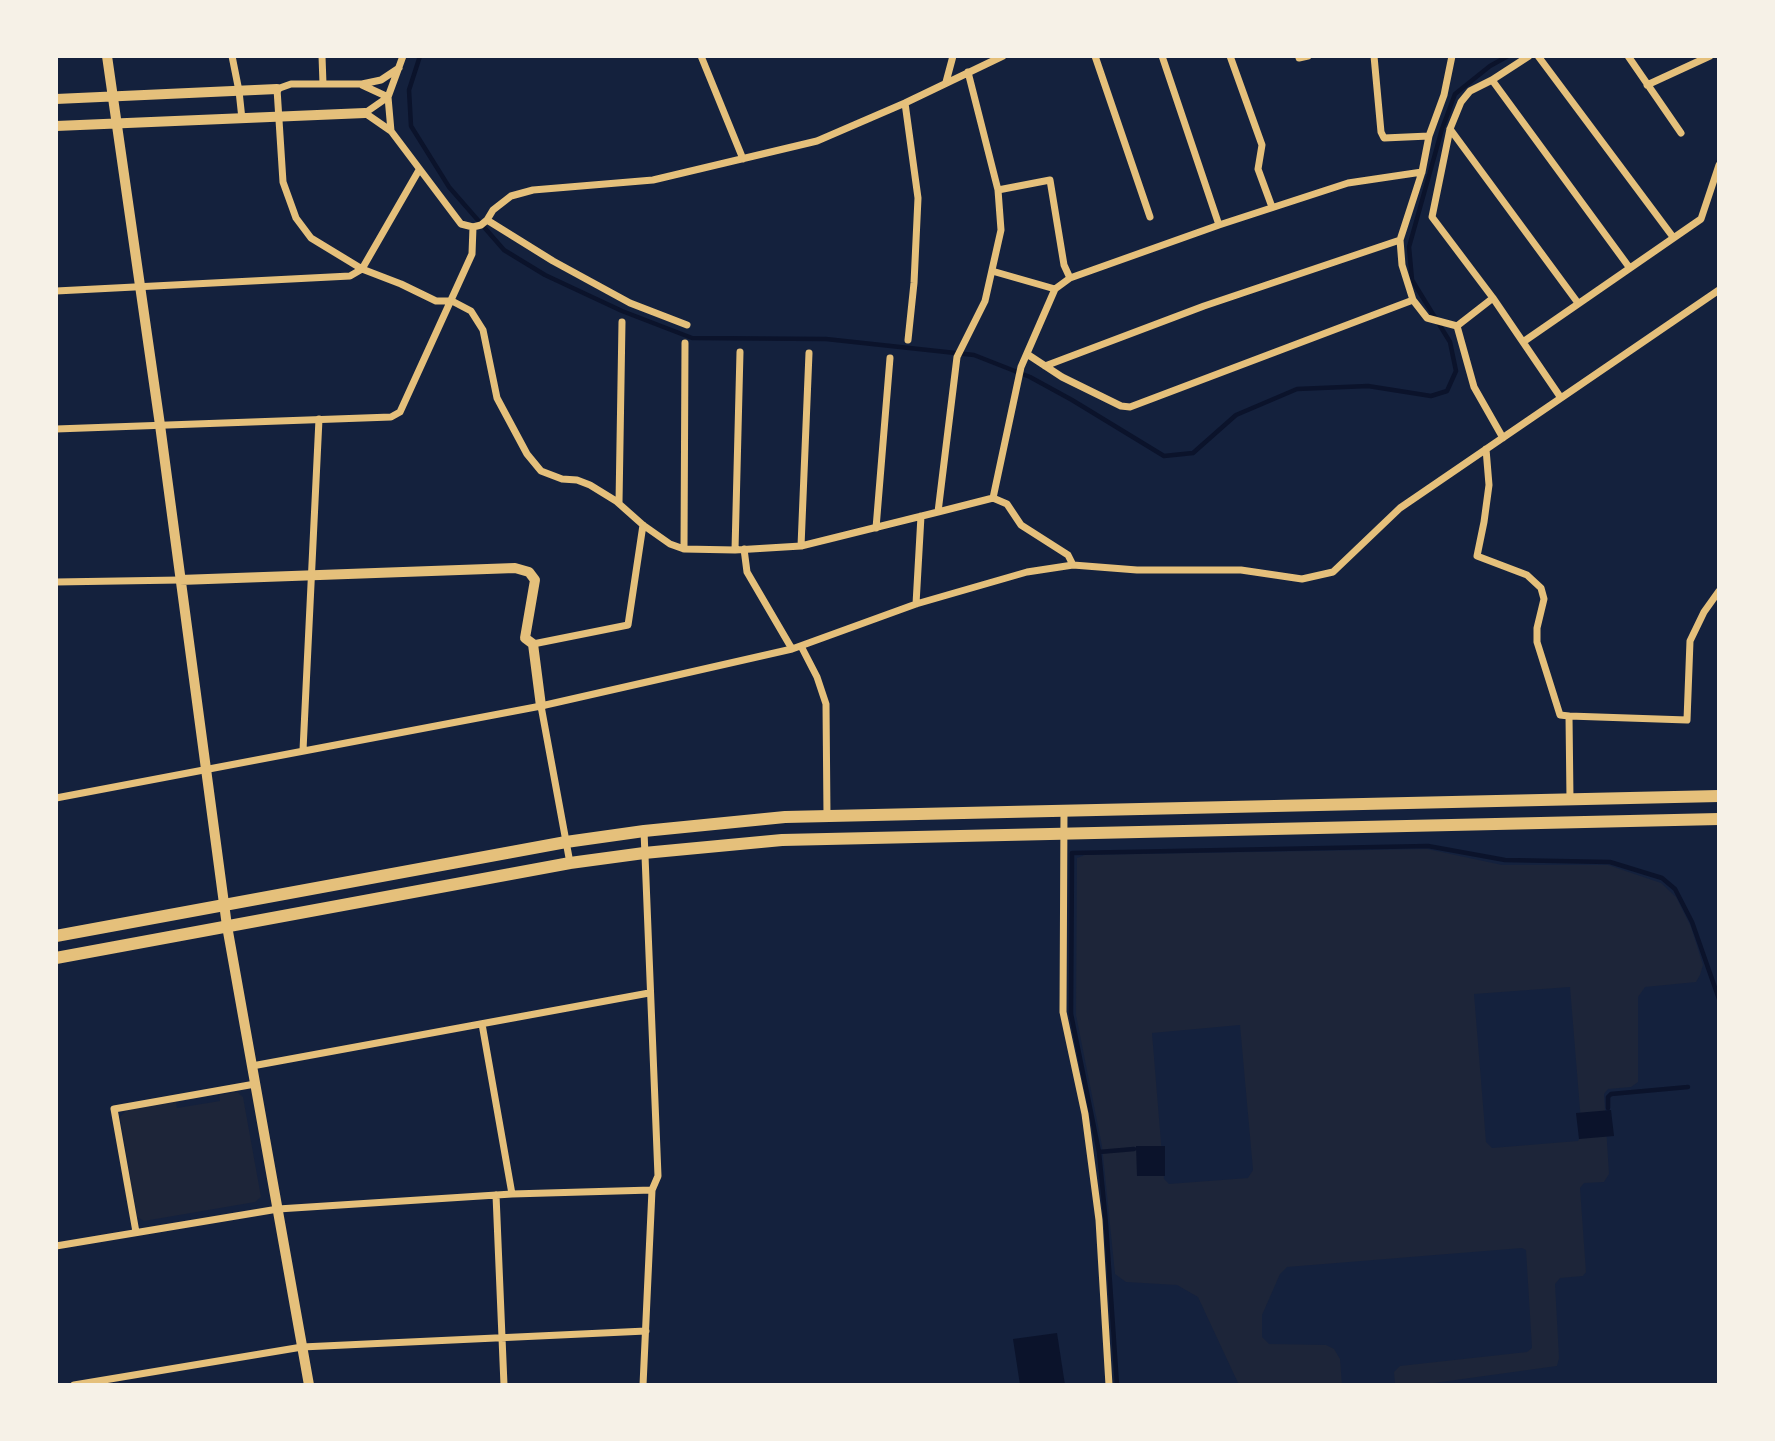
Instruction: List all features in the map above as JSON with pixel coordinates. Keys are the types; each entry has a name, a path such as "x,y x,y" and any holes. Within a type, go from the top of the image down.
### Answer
{"main road":[{"path":"56,936 566,842 643,831 785,817 1719,796"},
{"path":"56,958 570,863 782,840 1719,818"}],"street":[{"path":"107,56 208,771 227,926 309,1385"},
{"path":"232,56 242,119"},
{"path":"322,56 323,84"},
{"path":"391,131 388,97 403,56"},
{"path":"701,56 743,159"},
{"path":"946,82 953,56"},
{"path":"365,113 391,131 461,224 472,227 481,225 493,209 511,195 533,190 653,180 817,141 1003,56"},
{"path":"1095,56 1150,217"},
{"path":"1161,56 1219,225"},
{"path":"1230,56 1262,145 1258,169 1272,207"},
{"path":"1299,58 1308,56"},
{"path":"1374,56 1381,131 1384,138 1430,136"},
{"path":"1452,56 1444,95 1400,240 1402,265 1413,300 1427,318 1457,326"},
{"path":"1530,56 1470,91 1461,102 1450,129 1432,217 1493,298 1561,398"},
{"path":"1538,56 1672,237"},
{"path":"1628,56 1681,133"},
{"path":"1647,85 1710,56"},
{"path":"56,99 277,89 291,84 362,84 381,80 399,68"},
{"path":"938,512 957,357 985,301 1002,230 998,190 968,72"},
{"path":"1492,80 1629,267"},
{"path":"362,84 388,97"},
{"path":"277,89 283,182 296,218 312,238 362,269 436,301 452,301 471,311 483,330 497,398 527,454 541,471 562,479 577,480 619,503 660,539 684,549 744,550 801,546 993,498 1006,504 1021,525 1068,555 1073,565"},
{"path":"56,126 365,113 388,97"},
{"path":"905,103 918,198 908,340"},
{"path":"1450,129 1578,303"},
{"path":"1523,342 1701,219 1719,165"},
{"path":"56,291 350,276 362,269 419,170"},
{"path":"993,498 1021,367 1055,289 1070,278 1272,207 1348,183 1422,172"},
{"path":"998,190 1051,180 1064,265 1070,278"},
{"path":"487,220 552,261 630,303 687,325"},
{"path":"56,429 391,417 400,412 452,301 472,254 472,227"},
{"path":"1045,366 1205,306 1400,240"},
{"path":"992,271 1055,289"},
{"path":"56,798 541,706 792,649 916,604 1027,572 1073,565 1138,570 1241,570 1302,579 1333,572 1400,509 1719,290"},
{"path":"1457,326 1493,298"},
{"path":"1027,354 1062,377 1121,406 1130,407 1413,300"},
{"path":"619,503 622,322"},
{"path":"1457,326 1474,387 1503,438"},
{"path":"684,549 685,343"},
{"path":"735,550 740,352"},
{"path":"801,546 809,353"},
{"path":"876,528 890,358"},
{"path":"303,750 319,419"},
{"path":"1486,449 1489,485 1477,556 1527,575 1541,588 1544,599 1536,642 1560,715 1687,720 1690,640 1703,612 1719,591"},
{"path":"916,604 921,516"},
{"path":"533,644 628,625 643,525"},
{"path":"744,550 747,572 792,649"},
{"path":"56,582 515,568 529,572 534,580 525,638 533,644 541,706 570,863"},
{"path":"801,646 817,677 826,704 827,816"},
{"path":"1569,716 1570,800"},
{"path":"1064,811 1063,1012 1085,1114 1099,1220 1110,1385"},
{"path":"643,831 658,1176 652,1190 643,1385"},
{"path":"252,1066 649,993"},
{"path":"482,1024 512,1194"},
{"path":"136,1232 114,1109 255,1084"},
{"path":"56,1246 278,1209 512,1194 652,1190"},
{"path":"496,1195 504,1385"},
{"path":"74,1385 302,1347 646,1331"}],"shaded area":[{"path":"1427,849 1502,865 1608,865 1661,883 1676,897 1691,927 1703,965 1696,982 1645,987 1638,997 1638,1082 1631,1087 1608,1089 1604,1094 1609,1174 1604,1182 1584,1183 1580,1188 1586,1272 1583,1276 1560,1278 1555,1284 1559,1358 1557,1366 1419,1385 1395,1384 1394,1372 1400,1366 1527,1352 1532,1348 1526,1250 1522,1248 1287,1267 1280,1274 1262,1315 1262,1337 1269,1344 1326,1345 1334,1349 1340,1359 1342,1385 1239,1385 1198,1297 1177,1285 1126,1282 1115,1274 1102,1146 1076,1015 1077,858 1085,855","holes":["1570,987 1582,1134 1578,1141 1492,1148 1486,1142 1474,994","1240,1025 1253,1170 1248,1178 1169,1184 1164,1179 1152,1033"]},
{"path":"237,1092 243,1097 261,1197 255,1202 144,1221 137,1217 120,1117 127,1110 176,1102 177,1108 220,1101 219,1095"},
{"path":"1611,1110 1614,1136 1579,1139 1576,1113"},
{"path":"1136,1146 1165,1146 1165,1176 1137,1176"},
{"path":"1057,1333 1065,1385 1020,1385 1013,1339"}],"waterway":[{"path":"420,56 409,90 411,126 449,187 504,250 545,275 622,311 692,338 826,339 974,355 1030,377 1164,456 1193,453 1236,415 1297,389 1368,386 1431,396 1447,391 1456,371 1450,342 1412,280 1409,247 1442,129 1455,94 1490,66 1508,56"},
{"path":"1099,1152 1071,1014 1072,853 1428,846 1505,860 1610,862 1662,878 1675,889 1692,922 1719,999"},
{"path":"1608,1108 1608,1097 1611,1094 1688,1087"},
{"path":"1117,1385 1099,1152 1134,1149"}]}
